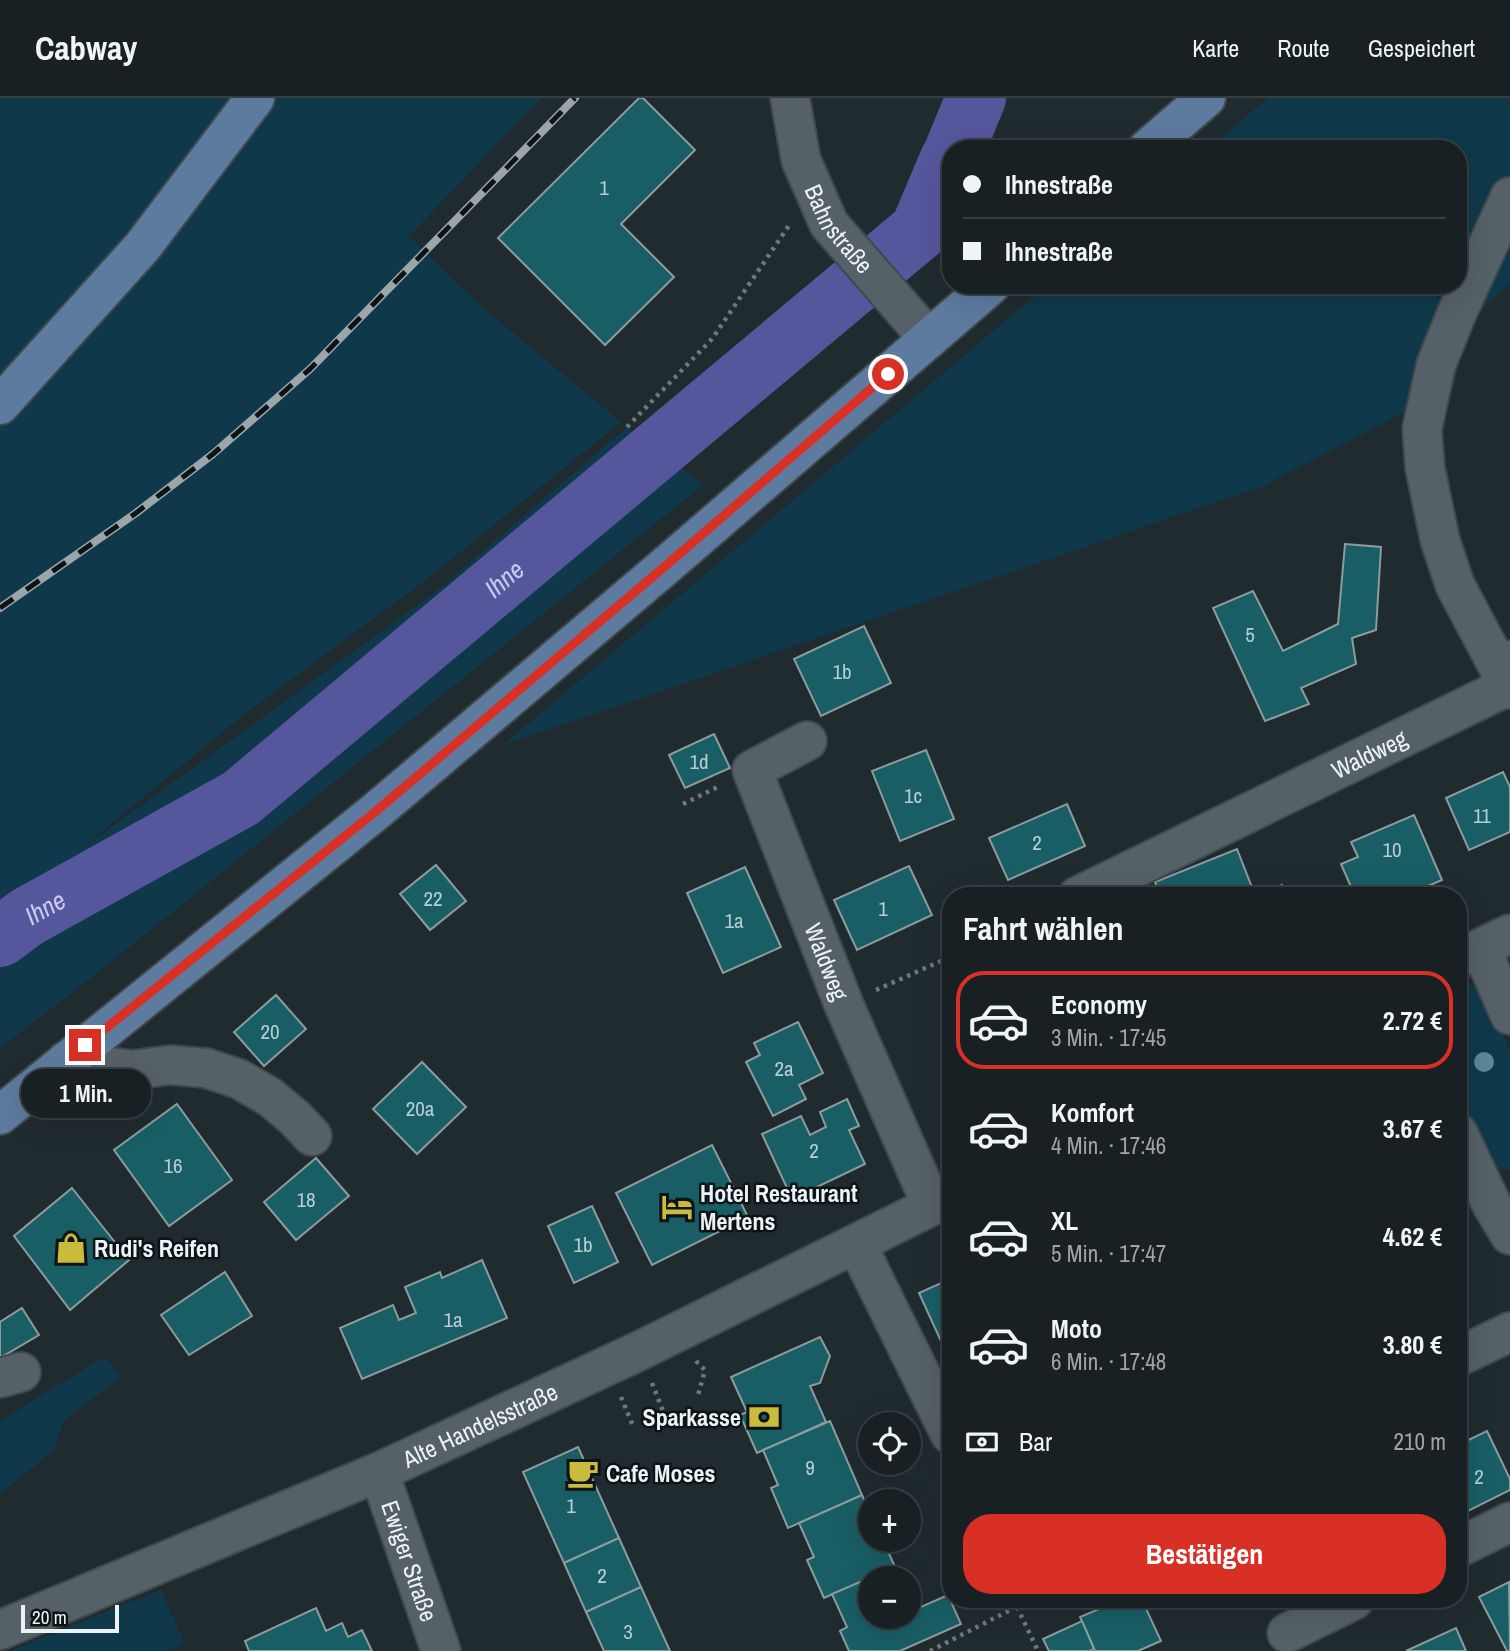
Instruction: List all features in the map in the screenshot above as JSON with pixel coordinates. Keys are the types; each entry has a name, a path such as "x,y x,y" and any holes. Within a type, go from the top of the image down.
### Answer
{"main road":[{"path":"0,405 143,246 255,98"},
{"path":"1157,140 1206,98"},
{"path":"0,1115 375,812 980,294"}],"street":[{"name":"Bahnstraße","path":"790,98 801,160 829,224 929,339"},
{"path":"1467,292 1510,197"},
{"path":"1466,294 1436,365 1422,429 1425,468 1440,540 1455,585 1509,675"},
{"name":"Waldweg","path":"1096,887 1509,675"},
{"name":"Waldweg","path":"807,741 752,771 844,1005 941,1202"},
{"path":"1483,947 1510,1015"},
{"path":"66,1061 132,1070 170,1065 206,1068 239,1079 270,1097 312,1136"},
{"path":"1467,1158 1504,1212"},
{"name":"Alte Handelsstraße","path":"0,1630 379,1472 639,1351 941,1202"},
{"path":"856,1245 942,1418"},
{"path":"1467,1353 1510,1332"},
{"name":"Ewiger Straße","path":"379,1472 441,1651"},
{"path":"1467,1544 1510,1522"},
{"path":"1287,1633 1338,1608"}],"path":[{"path":"626,427 712,340 814,188"},
{"path":"844,1005 942,961"},
{"path":"930,1651 1013,1608"},
{"path":"1018,1608 1038,1651"}],"shaded area":[{"path":"0,98 541,98 409,236 482,307 621,422 423,582 242,716 77,852 433,594 627,427 703,485 0,1048"},
{"path":"1268,98 1510,98 1510,284 1465,323 1455,386 1261,487 503,745 1037,294 1467,294 1467,140 1219,140"},
{"path":"1467,984 1483,993 1510,1049 1510,1170 1499,1169 1486,1158 1467,1117"},
{"path":"104,1357 122,1377 64,1420 54,1450 0,1494 0,1421"},
{"path":"161,1590 185,1644 168,1651 9,1651"}],"building":[{"path":"639,98 643,98 695,150 621,224 674,277 605,345 498,238"},
{"path":"1345,544 1381,547 1376,630 1352,638 1356,664 1301,688 1309,704 1265,721 1213,608 1253,591 1283,651 1338,624"},
{"path":"864,626 891,683 821,716 794,659"},
{"path":"714,734 730,768 685,788 669,755"},
{"path":"926,750 954,819 900,841 872,771"},
{"path":"1503,772 1510,787 1510,832 1469,850 1446,798"},
{"path":"1067,804 1085,846 1008,880 989,838"},
{"path":"1414,815 1442,880 1426,887 1351,887 1341,864 1358,857 1351,842"},
{"path":"1237,849 1252,887 1157,887 1155,882"},
{"path":"436,865 466,901 430,930 400,894"},
{"path":"909,866 932,915 857,950 834,900"},
{"path":"745,867 781,947 723,973 687,893"},
{"path":"276,995 306,1029 264,1066 234,1032"},
{"path":"798,1022 823,1073 799,1085 806,1099 773,1116 746,1062 760,1055 754,1043"},
{"path":"422,1062 466,1107 417,1154 373,1109"},
{"path":"847,1099 859,1126 849,1130 865,1164 792,1199 762,1134 801,1116 810,1135 826,1127 820,1112"},
{"path":"177,1104 232,1180 169,1226 114,1150"},
{"path":"712,1145 748,1217 652,1265 616,1193"},
{"path":"316,1158 349,1196 296,1240 264,1202"},
{"name":"Rudi's Reifen","path":"72,1188 129,1260 70,1310 14,1236"},
{"path":"592,1206 618,1262 574,1283 548,1226"},
{"path":"482,1260 507,1318 362,1379 340,1328 393,1305 399,1320 416,1313 405,1287 440,1272 442,1278"},
{"path":"225,1272 252,1316 189,1355 161,1315"},
{"path":"942,1283 942,1343 919,1293"},
{"path":"22,1308 39,1335 0,1358 0,1322"},
{"path":"820,1337 830,1356 820,1383 810,1386 826,1422 757,1453 740,1415 747,1412 731,1377"},
{"path":"830,1421 859,1489 858,1497 788,1528 771,1488 778,1485 763,1450"},
{"path":"1487,1431 1510,1479 1510,1490 1467,1512 1467,1441"},
{"path":"578,1447 619,1538 564,1563 523,1472"},
{"path":"858,1497 858,1552 888,1552 895,1566 858,1566 858,1583 824,1598 807,1560 814,1557 799,1523"},
{"path":"619,1538 641,1587 586,1612 564,1563"},
{"path":"1509,1582 1510,1651 1507,1651 1479,1597"},
{"path":"858,1583 858,1629 921,1629 921,1607 942,1598 942,1608 954,1608 961,1624 900,1651 849,1651 840,1631 847,1627 832,1594"},
{"path":"641,1587 670,1651 604,1651 586,1612"},
{"path":"316,1608 326,1631 342,1623 348,1637 362,1630 372,1651 249,1651 245,1641"},
{"path":"1101,1608 1146,1608 1161,1641 1138,1651 1095,1651 1080,1617"},
{"path":"1082,1621 1094,1649 1049,1651 1043,1639"},
{"path":"1456,1628 1466,1651 1406,1651"}],"waterway":[{"name":"Ihne","path":"959,140 976,98"},
{"name":"Ihne","path":"0,937 27,917 241,798 920,230 942,178"}],"railway":[{"path":"0,608 136,513 213,454 310,369 575,98"}],"place":[{"name":"Hotel Restaurant Mertens","path":"677,1207"},
{"name":"Rudi's Reifen","path":"71,1248"},
{"name":"Sparkasse","path":"764,1417"},
{"name":"Cafe Moses","path":"583,1473"}],"route":[{"path":"85,1045 375,812 888,374"}]}
